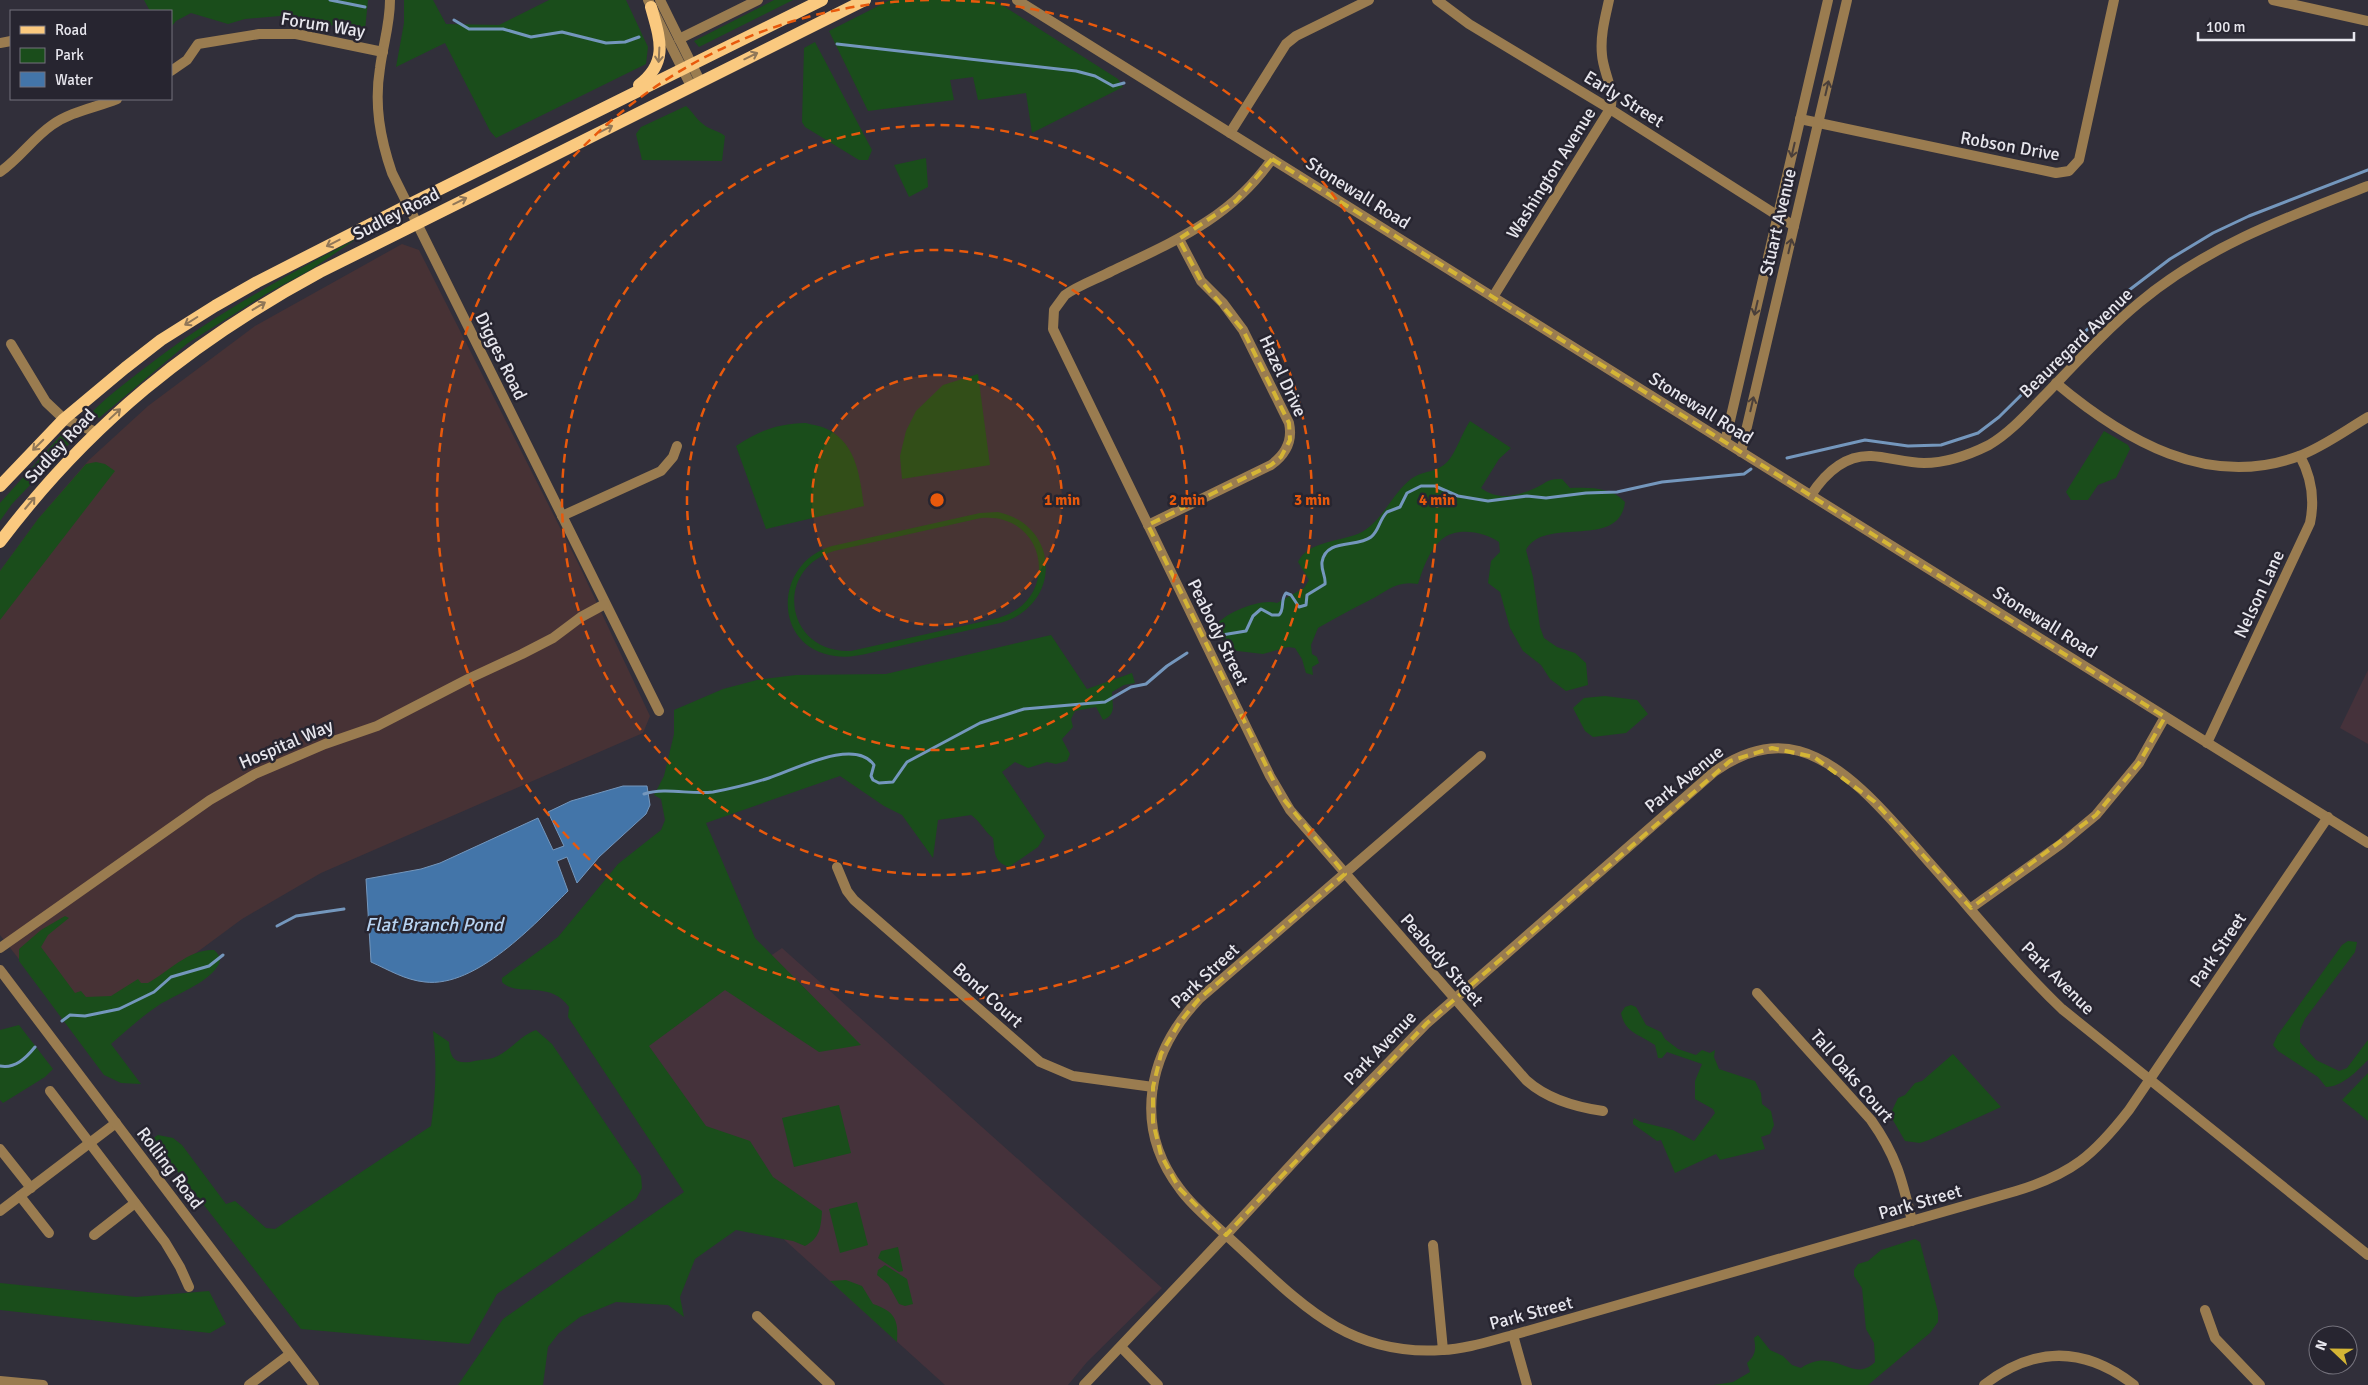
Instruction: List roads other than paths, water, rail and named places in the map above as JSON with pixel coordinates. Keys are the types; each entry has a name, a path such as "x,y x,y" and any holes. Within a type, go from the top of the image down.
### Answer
{"main road":[{"name":"Sudley Road","path":"0,486 64,419 125,368 201,314 257,282 408,205 822,0"},
{"name":"Sudley Road","path":"0,542 46,485 96,432 156,378 246,314 320,272 865,0"},
{"path":"623,98 649,78 659,62 659,40 653,2"}],"street":[{"name":"Digges Road","path":"390,0 390,17 377,90 380,135 392,173 659,711"},
{"path":"679,38 758,0"},
{"name":"Stonewall Road","path":"1017,0 2368,842"},
{"path":"1230,133 1286,44 1296,36 1369,0"},
{"name":"Early Street","path":"1437,0 1469,24 1610,109 1794,226"},
{"name":"Washington Avenue","path":"1494,297 1610,109 1612,100 1601,52 1603,26 1609,0"},
{"name":"Stuart Avenue","path":"1725,442 1828,0"},
{"name":"Stuart Avenue","path":"1741,452 1847,0"},
{"name":"Robson Drive","path":"1800,119 2056,173 2068,172 2079,160 2114,0"},
{"path":"2273,0 2368,22"},
{"path":"653,2 679,38 687,66"},
{"path":"653,2 696,83"},
{"name":"Forum Way","path":"172,70 187,60 198,44 259,34 296,34 383,52"},
{"path":"0,172 18,159 39,135 52,125 80,110 114,100"},
{"name":"Peabody Street","path":"1272,159 1236,201 1218,216 1179,239 1071,290 1058,302 1052,320 1053,329 1280,796 1345,874 1536,1089 1562,1101 1603,1111"},
{"name":"Beauregard Avenue","path":"1810,495 1820,482 1838,466 1862,457 1924,463 1956,458 1976,451 2005,434 2119,320 2183,270 2214,251 2248,234 2368,186"},
{"name":"Hazel Drive","path":"1148,524 1271,465 1287,449 1291,432 1290,423 1243,330 1229,310 1201,280 1179,239"},
{"path":"11,344 42,395 64,419 96,432"},
{"path":"2056,383 2080,402 2126,432 2171,456 2206,466 2248,466 2300,456 2368,416"},
{"path":"562,516 661,471 674,457 677,446"},
{"name":"Nelson Lane","path":"2207,742 2310,523 2312,489 2300,456"},
{"name":"Hospital Way","path":"0,948 210,800 240,781 325,744 377,726 468,679 546,642 580,617 605,604"},
{"path":"1971,908 2061,844 2096,815 2139,763 2165,716"},
{"name":"Park Avenue","path":"1084,1385 1326,1127 1426,1024 1714,772 1730,760 1761,750 1787,749 1814,757 1864,792 1971,908 2038,986 2097,1038 2368,1255"},
{"name":"Park Street","path":"1481,756 1188,1011 1169,1038 1161,1054 1153,1087 1152,1104 1155,1132 1161,1155 1169,1172 1192,1203 1314,1313 1347,1334 1370,1343 1393,1348 1443,1350 1513,1335 2037,1184 2073,1167 2104,1141 2149,1079 2328,817"},
{"name":"Bond Court","path":"837,867 847,890 854,900 1040,1062 1073,1076 1153,1087"},
{"name":"Rolling Road","path":"0,970 314,1385"},
{"name":"Tall Oaks Court","path":"1757,993 1869,1118 1883,1137 1901,1173 1912,1221"},
{"path":"50,1091 173,1254 189,1287"},
{"path":"0,1211 116,1123"},
{"path":"0,1149 31,1188"},
{"path":"20,1196 49,1232"},
{"path":"94,1235 135,1203"},
{"path":"1433,1245 1443,1350"},
{"path":"2205,1310 2215,1338 2260,1385"},
{"path":"757,1316 830,1385"},
{"path":"1513,1335 1527,1385"},
{"path":"1121,1347 1158,1385"},
{"path":"249,1385 290,1354"},
{"path":"1984,1385 2018,1364 2034,1358 2063,1355 2079,1357 2106,1366 2134,1385"},
{"path":"0,1381 42,1385"}],"water":[{"name":"Flat Branch Pond","path":"623,786 647,786 650,805 646,814 599,857 577,883 567,857 557,861 568,891 522,936 484,965 464,975 444,981 425,982 397,974 371,962 366,879 421,869 440,863 538,818 553,850 564,846 548,812 571,801"}],"waterway":[{"path":"330,0 365,7"},
{"path":"454,20 469,29 503,29 531,37 562,32 606,43 625,42 639,37"},
{"path":"837,44 1076,71 1095,76 1113,86 1124,83"},
{"path":"1787,458 1865,440 1908,446 1941,445 1978,433 1999,417 2120,297 2170,259 2213,233 2249,216 2368,170"},
{"path":"1222,635 1246,631 1253,616 1261,609 1272,615 1279,615 1286,593 1291,595 1299,607 1306,605 1307,595 1325,584 1322,568 1325,554 1336,546 1358,542 1371,537 1376,532 1387,512 1400,507 1407,493 1421,486 1435,486 1458,496 1488,501 1527,496 1546,498 1586,493 1617,492 1662,482 1744,474 1751,469"},
{"path":"644,794 661,791 705,793 720,791 763,780 824,758 853,754 865,757 874,765 871,776 873,780 879,783 893,782 907,762 980,723 1024,709 1105,702 1131,687 1146,684 1167,666 1187,653"},
{"path":"277,926 296,916 344,909"},
{"path":"62,1021 70,1015 85,1016 119,1009 154,992 171,977 209,966 223,955"},
{"path":"0,1066 15,1064 24,1059 35,1047"}]}
